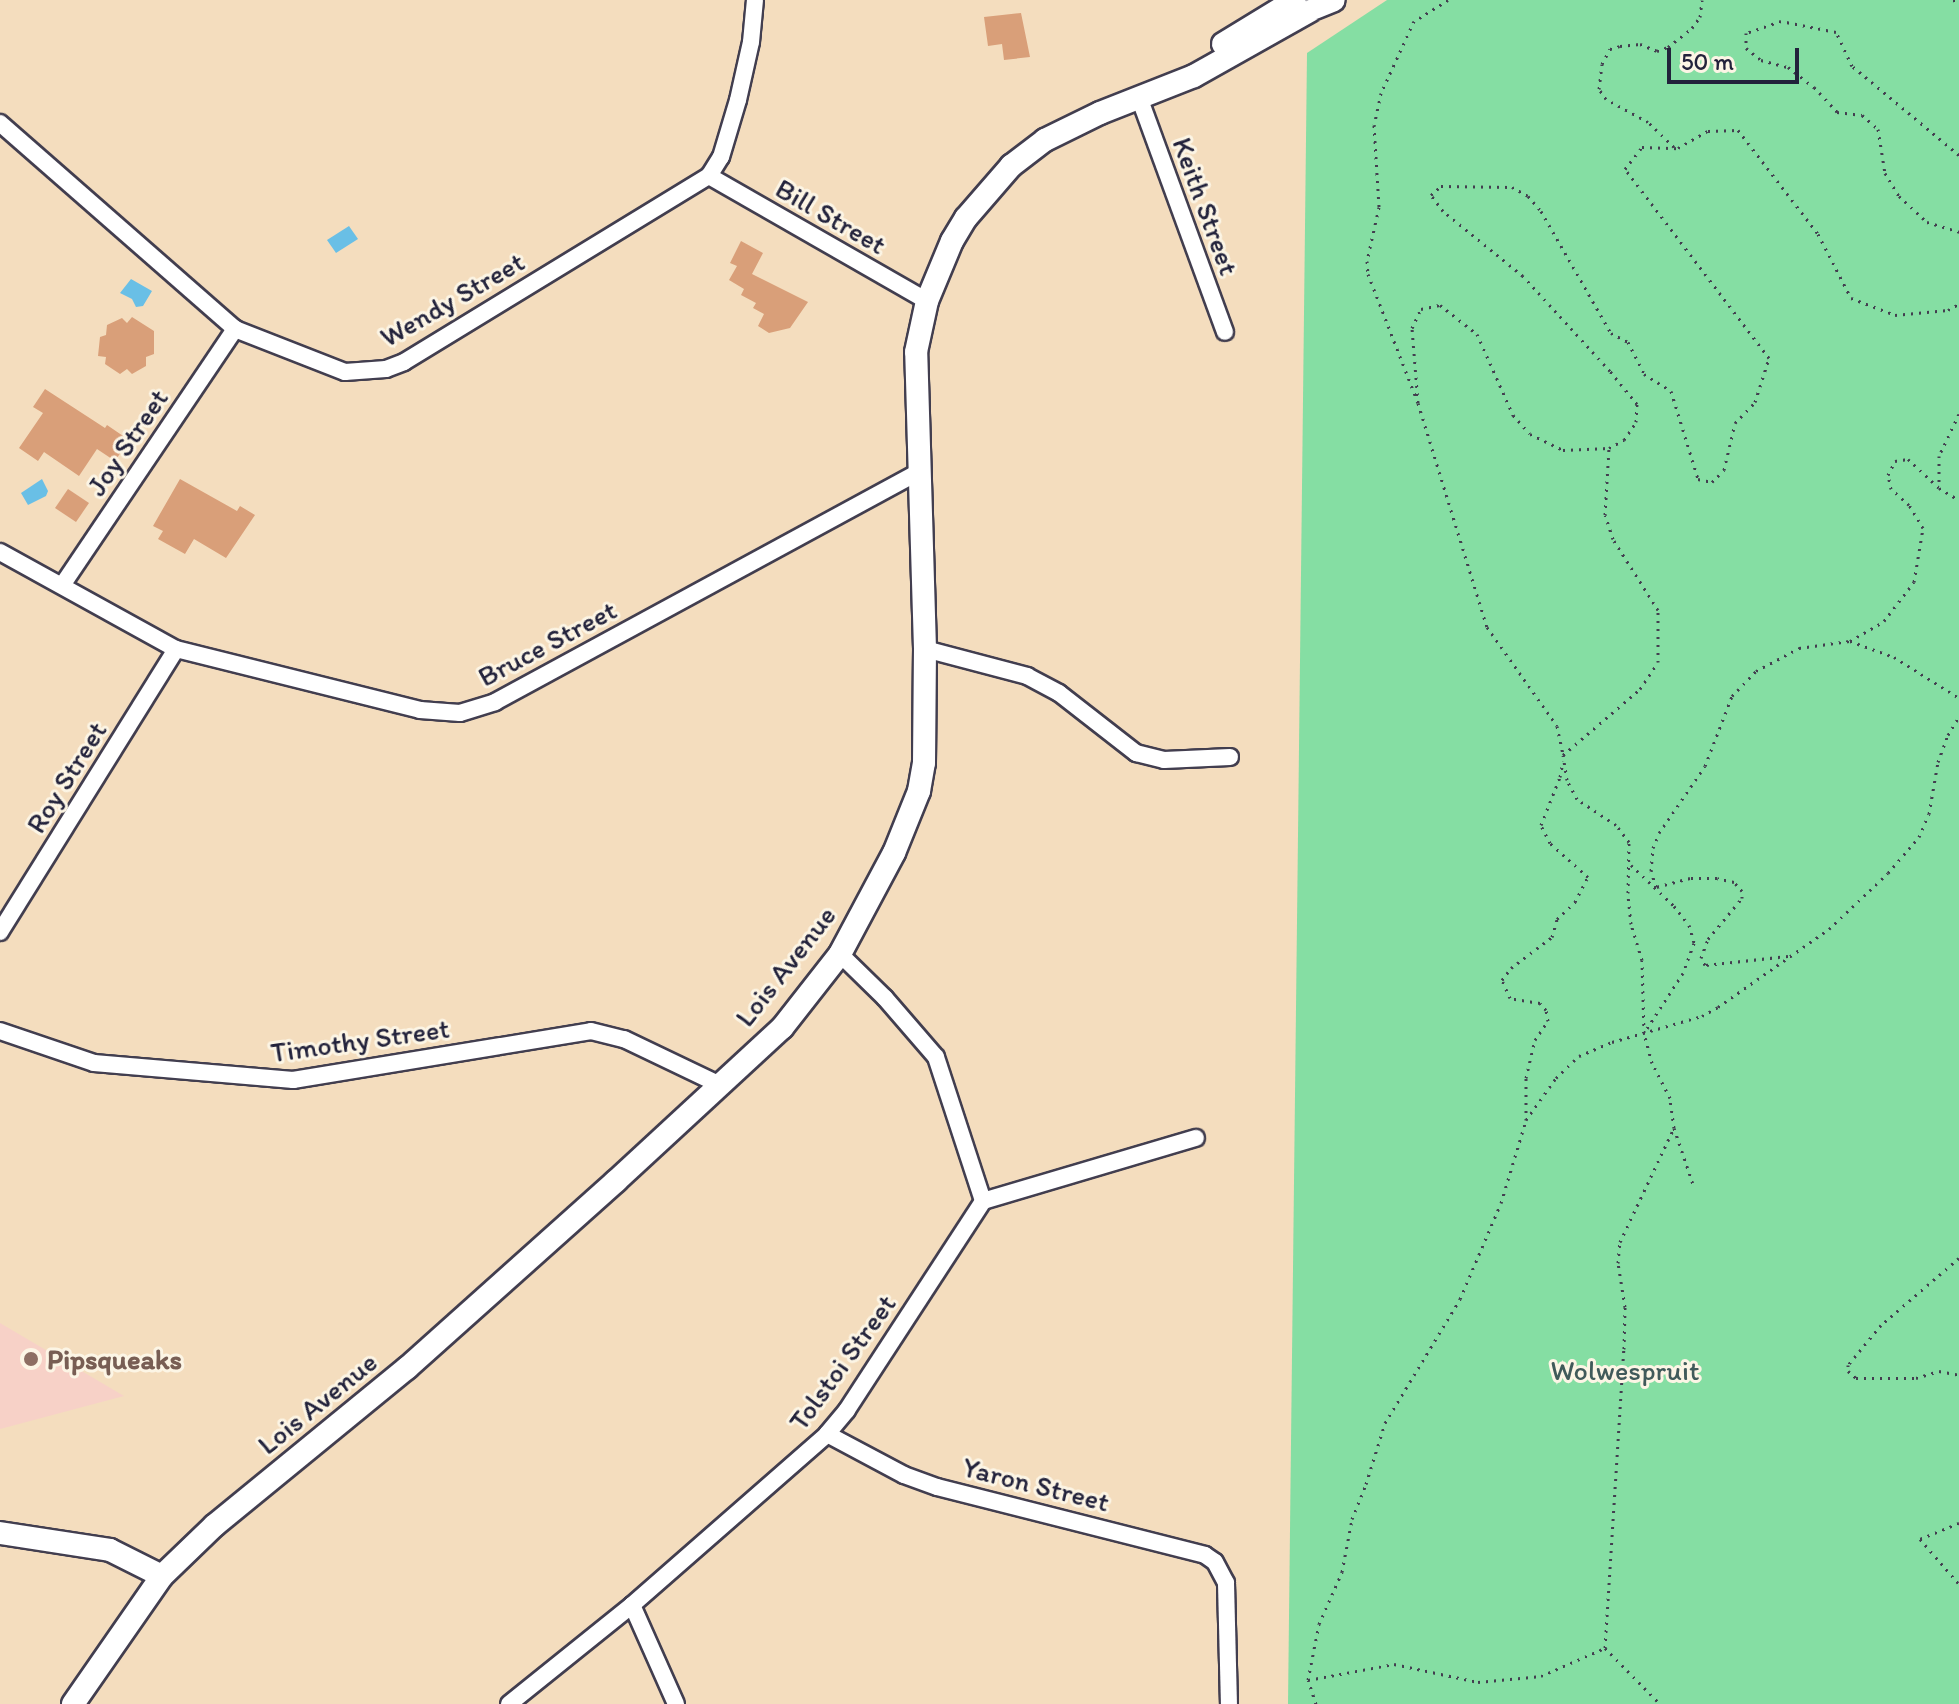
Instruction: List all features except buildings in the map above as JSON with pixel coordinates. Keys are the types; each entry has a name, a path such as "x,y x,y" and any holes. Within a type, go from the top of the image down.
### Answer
{"street":[{"path":"709,176 721,157 738,100 751,42 755,0"},
{"name":"Lois Avenue","path":"73,1704 162,1576 215,1525 419,1357 720,1085 782,1028 840,954 894,853 919,791 925,734 925,649 916,352 927,301 959,229 1011,166 1045,140 1144,95 1186,63 1312,3"},
{"name":"Keith Street","path":"1144,95 1225,332"},
{"name":"Wendy Street","path":"0,123 235,329 345,372 386,369 404,362 709,176"},
{"name":"Bill Street","path":"709,176 927,301"},
{"name":"Joy Street","path":"63,584 235,329"},
{"name":"Bruce Street","path":"0,552 176,649 420,710 444,713 468,711 495,702 920,471"},
{"name":"Roy Street","path":"0,932 176,649"},
{"path":"925,649 1027,676 1059,693 1136,753 1164,760 1230,757"},
{"path":"840,954 885,998 936,1057 983,1201 1196,1138"},
{"name":"Timothy Street","path":"0,1031 94,1063 293,1080 591,1031 624,1039 720,1085"},
{"name":"Tolstoi Street","path":"509,1704 632,1605 827,1434 847,1410 983,1201"},
{"name":"Yaron Street","path":"827,1434 895,1470 937,1487 1195,1550 1215,1562 1226,1583 1229,1704"},
{"path":"0,1533 110,1550 162,1576"},
{"path":"632,1605 676,1704"}],"path":[{"path":"1448,0 1422,15 1408,32 1381,93 1374,125 1379,207 1367,261 1368,274 1418,403 1487,627 1557,726 1567,780 1577,799 1616,825 1629,842 1630,908 1642,960 1644,1033 1652,1063 1670,1098 1674,1128 1694,1187"},
{"path":"1674,147 1648,122 1606,99 1599,89 1602,64 1610,49 1620,46 1640,44 1657,51 1668,47 1692,28 1700,17 1702,0"},
{"path":"1953,0 1959,2"},
{"path":"1959,155 1852,66 1836,32 1781,21 1746,33 1746,48 1761,60 1788,67 1814,87 1837,112 1862,115 1878,129 1885,173 1899,196 1927,222 1959,232"},
{"path":"1418,403 1412,328 1421,309 1440,305 1477,334 1513,415 1530,434 1563,450 1609,448 1624,440 1636,422 1637,404 1523,276 1443,211 1431,195 1441,186 1512,187 1528,196 1541,211 1611,333 1628,342 1644,374 1671,391 1698,479 1712,482 1724,470 1735,423 1755,402 1769,358 1625,169 1642,147 1674,147 1708,131 1738,130 1818,234 1851,298 1895,315 1948,310 1959,304"},
{"path":"1939,488 1939,456 1959,414"},
{"path":"1316,1704 1308,1680 1319,1624 1342,1572 1352,1519 1385,1423 1460,1299 1501,1203 1526,1120 1526,1078 1535,1040 1548,1021 1546,1010 1540,1003 1510,998 1502,980 1511,968 1552,937 1557,919 1575,902 1588,877 1550,843 1541,825 1560,777 1563,755 1640,689 1658,662 1658,610 1613,539 1605,515 1609,448"},
{"path":"1656,887 1651,871 1659,833 1705,766 1732,696 1756,671 1799,648 1850,641 1884,621 1914,582 1923,528 1909,505 1891,489 1888,475 1895,461 1908,459 1919,466 1939,488 1959,500"},
{"path":"1850,641 1894,657 1959,698"},
{"path":"1526,1120 1556,1078 1579,1056 1702,1016 1829,929 1888,873 1919,837 1929,814 1938,762 1959,717"},
{"path":"1631,865 1656,887 1689,925 1694,943 1666,1004 1644,1033"},
{"path":"1656,887 1690,878 1717,878 1734,882 1742,891 1742,898 1708,939 1701,958 1705,965 1788,956"},
{"path":"1687,961 1701,958"},
{"path":"1660,1704 1605,1648 1624,1349 1625,1307 1618,1263 1620,1242 1674,1128"},
{"path":"1959,1258 1881,1325 1848,1365 1848,1371 1856,1378 1916,1378 1939,1371 1959,1375"},
{"path":"1959,1523 1920,1539 1959,1584"},
{"path":"1308,1680 1394,1664 1478,1682 1541,1676 1605,1648"}],"shaded area":[{"name":"Pipsqueaks","path":"0,1323 124,1396 0,1429"}],"green space":[{"name":"Wolwespruit","path":"1387,0 1959,0 1959,1704 1288,1704 1307,53"}],"water":[{"path":"349,226 358,239 336,253 327,240"},
{"path":"131,279 152,291 143,306 136,307 132,299 120,293"},
{"path":"42,479 48,491 46,496 28,505 21,493"}],"place":[{"name":"Pipsqueaks","path":"31,1359"}]}
